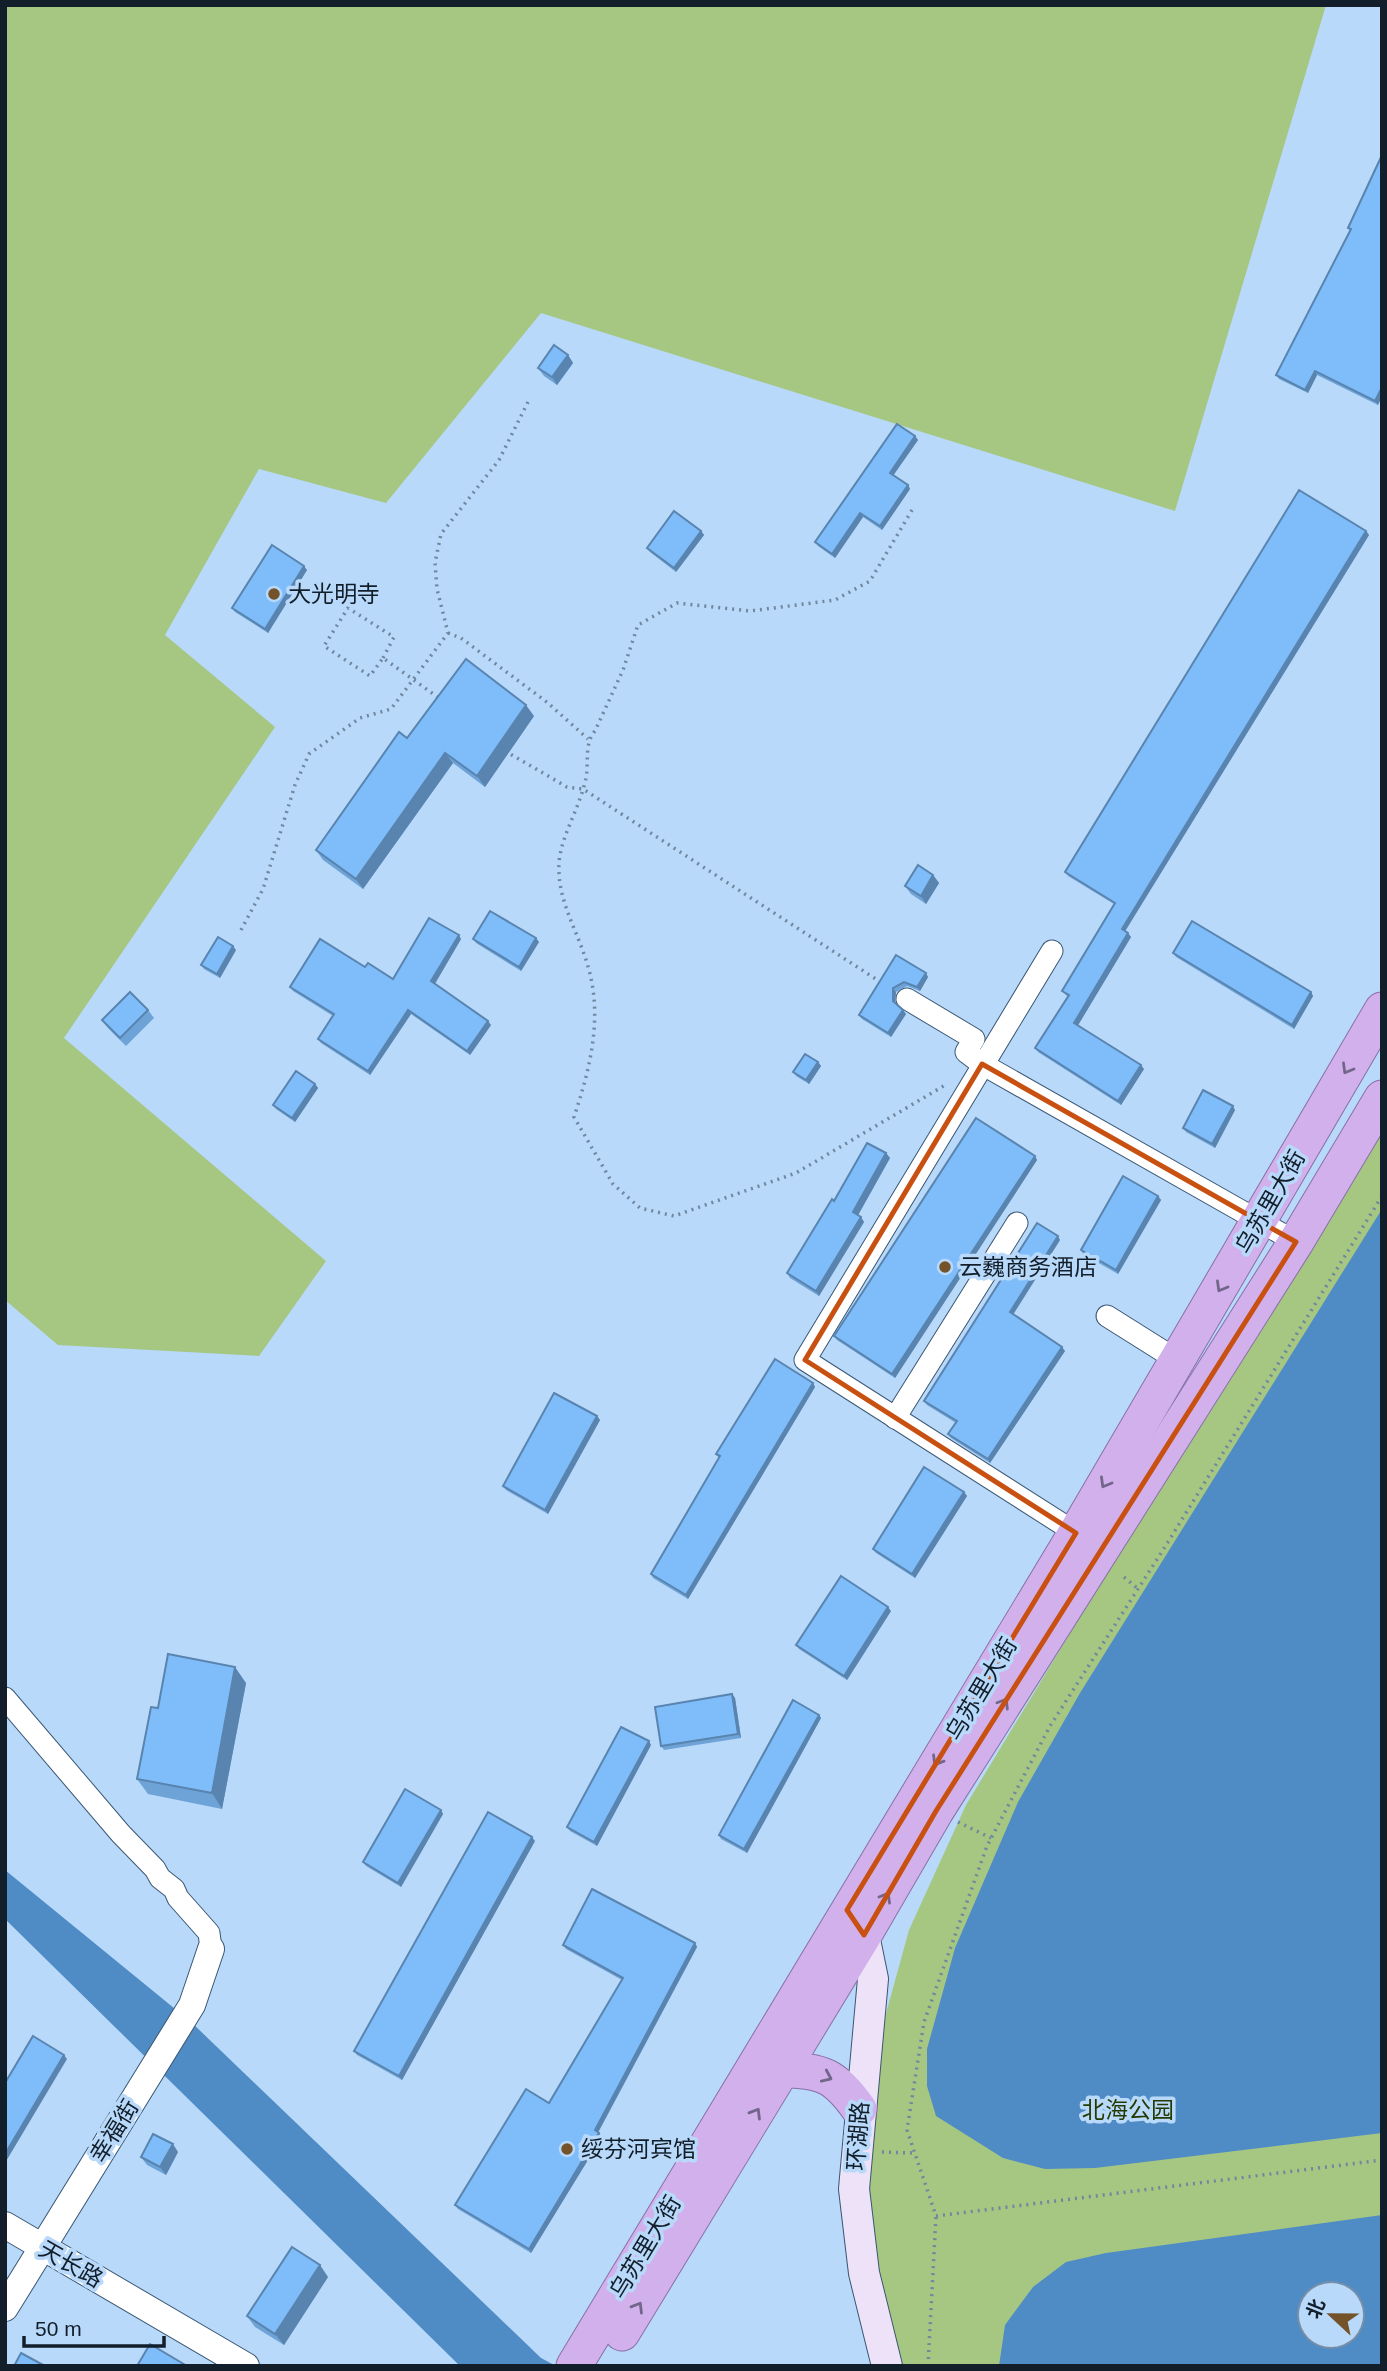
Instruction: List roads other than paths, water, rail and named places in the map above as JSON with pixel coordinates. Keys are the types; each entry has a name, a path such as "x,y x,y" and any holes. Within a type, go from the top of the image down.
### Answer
{"highway":[{"name":"乌苏里大街","path":"602,2366 782,2070 856,1922 936,1811 1088,1540 1177,1360 1382,1010"},
{"name":"乌苏里大街","path":"574,2366 856,1922 1088,1540 1296,1242 1382,1098"},
{"path":"782,2070 806,2070 834,2079 845,2088 859,2109"}],"main road":[{"name":"环湖路","path":"856,1922 873,1979 859,2109 854,2189 864,2273 887,2366"}],"street":[{"path":"1052,951 805,1360 1088,1540"},
{"path":"907,999 974,1039 966,1052 982,1064 1296,1242"},
{"path":"895,1418 1017,1223"},
{"path":"1107,1316 1177,1360"},
{"path":"5,1699 121,1834 155,1868 160,1878 174,1889 178,1898 209,1933 211,1949"},
{"name":"幸福街","path":"5,2308 192,2005 211,1949"},
{"name":"天长路","path":"5,2225 246,2366"}],"water":[{"name":"北海公园","path":"1382,1209 1382,2133 1095,2168 1045,2169 1003,2158 936,2116 927,2086 927,2049 955,1948 1018,1802 1080,1693"},
{"path":"5,1870 191,2022 541,2358 556,2366 460,2366 5,1919"},
{"path":"1382,2215 1382,2366 999,2366 1005,2325 1033,2287 1066,2262 1106,2253"}],"place":[{"name":"大光明寺","path":"274,594"},
{"name":"云巍商务酒店","path":"945,1267"},
{"name":"绥芬河宾馆","path":"567,2149"}]}
